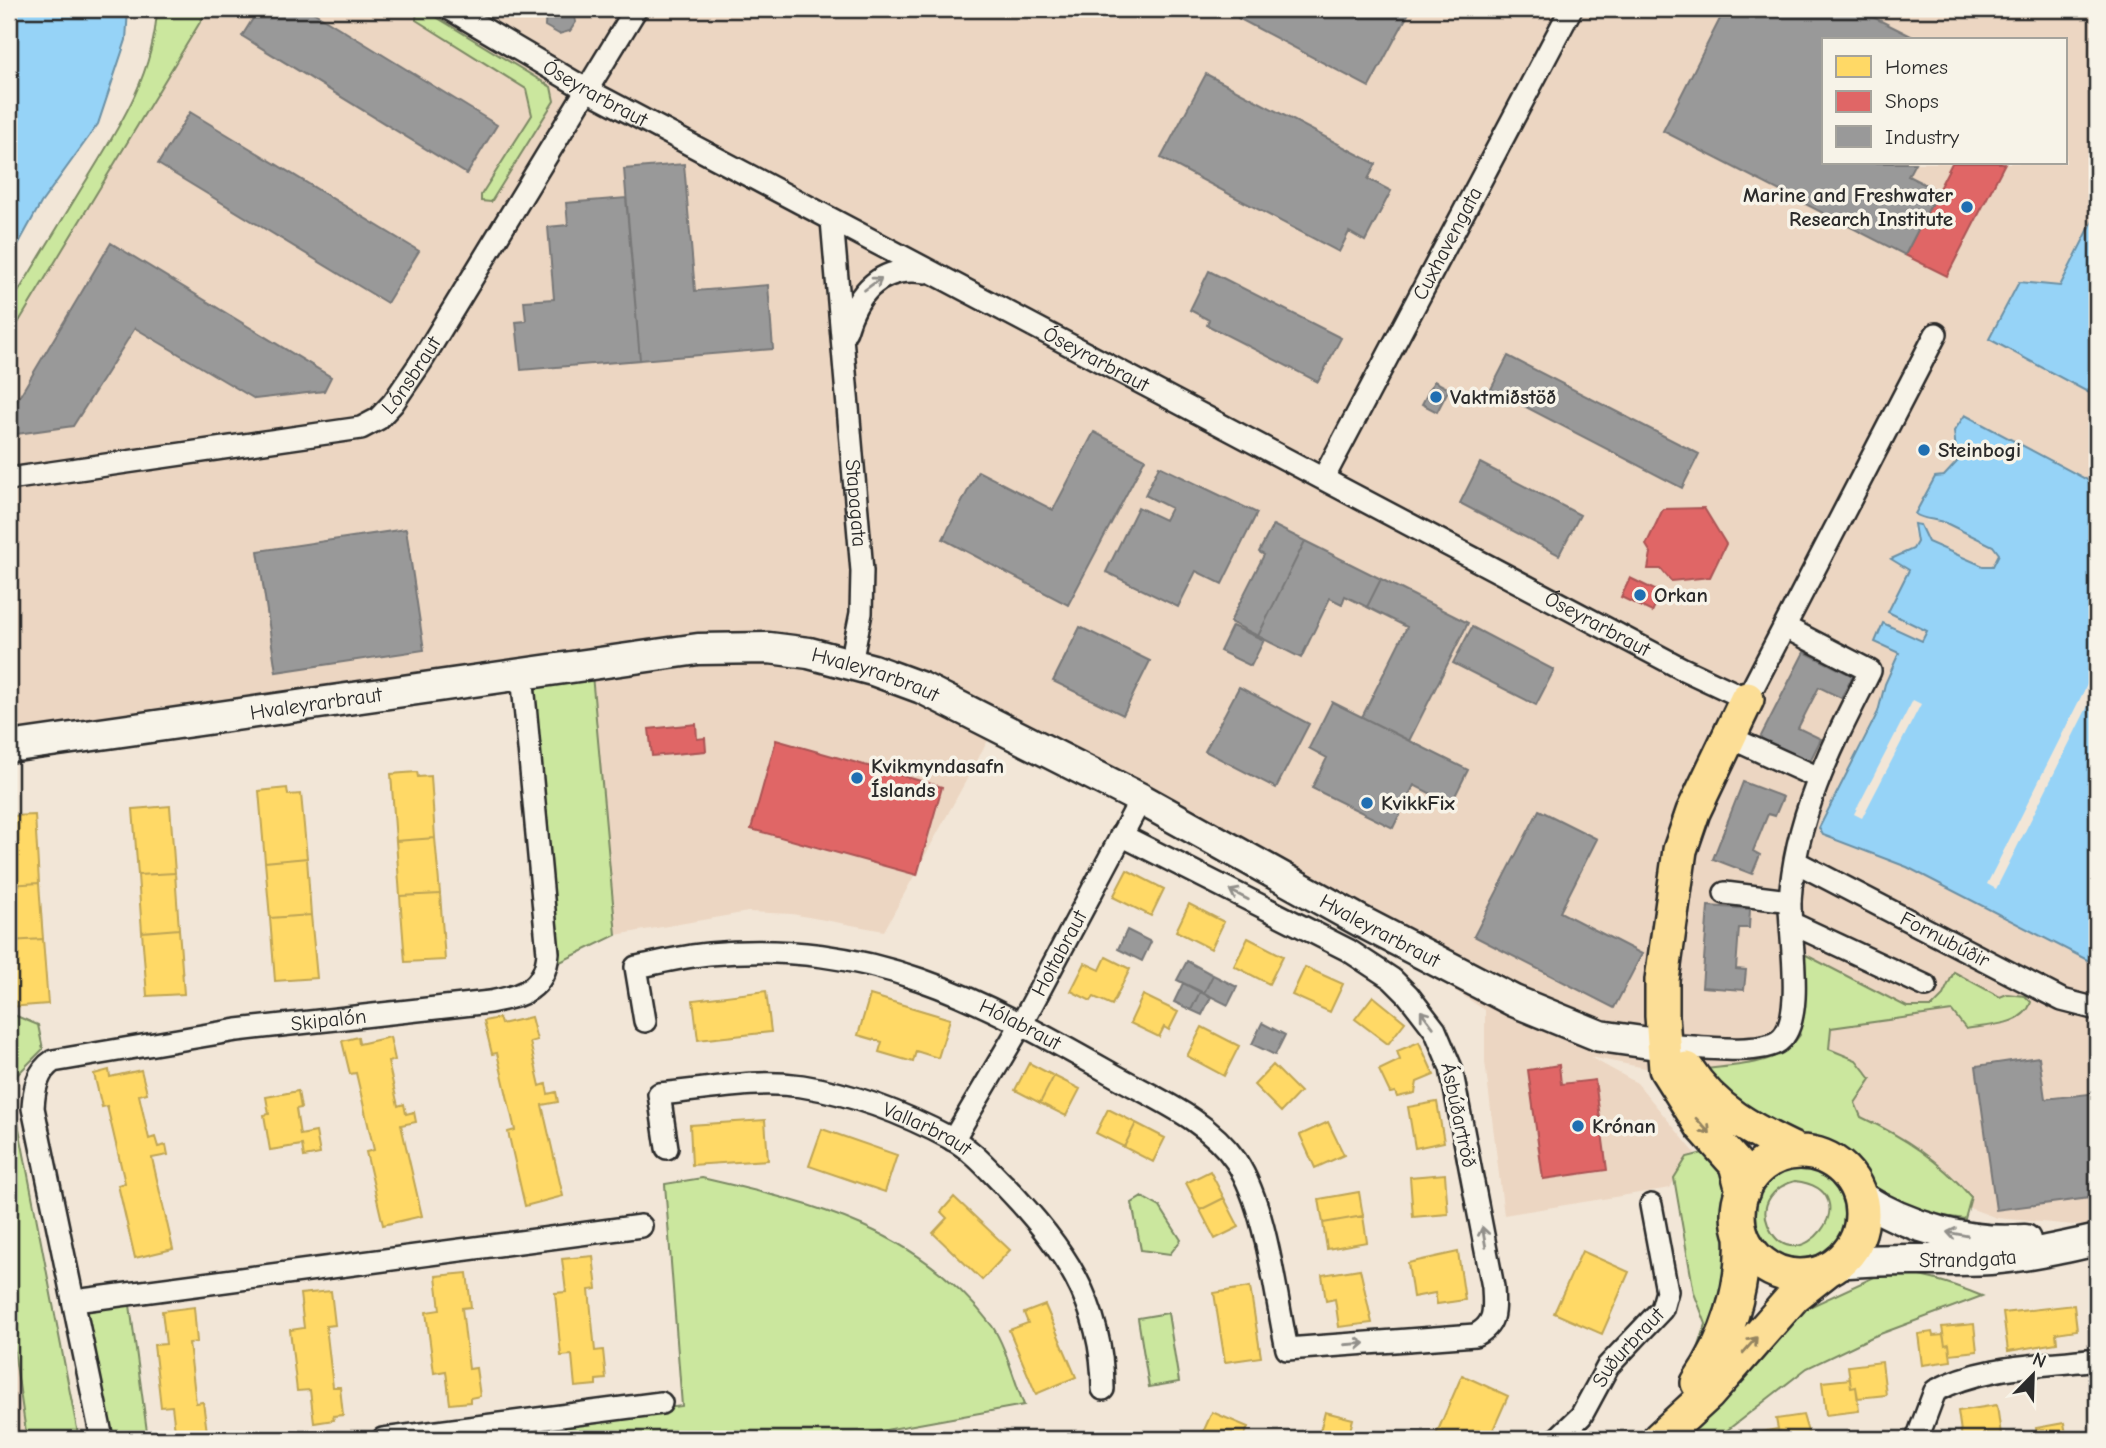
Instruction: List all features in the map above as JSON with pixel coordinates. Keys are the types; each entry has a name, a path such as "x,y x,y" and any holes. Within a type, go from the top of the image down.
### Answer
{"main road":[{"path":"1743,1191 1736,1164 1702,1126 1666,1069 1662,980 1674,879 1693,812 1747,699"},
{"path":"1664,1045 1684,1064 1701,1091 1724,1112 1761,1135 1798,1152 1830,1159 1854,1181 1863,1215 1851,1250 1794,1296 1708,1394 1664,1434"},
{"path":"1664,1434 1707,1370 1725,1334 1741,1276 1742,1236 1739,1213 1743,1191 1751,1175 1765,1163 1780,1155 1798,1152"},
{"path":"1742,1236 1753,1254 1768,1267 1787,1274 1807,1275 1832,1266"}],"street":[{"name":"Óseyrarbraut","path":"450,9 589,91 1681,668 1747,699"},
{"name":"Lónsbraut","path":"9,479 361,428 378,419 421,362 589,91 636,9"},
{"name":"Cuxhavengata","path":"1324,477 1571,9"},
{"name":"Stapagata","path":"832,220 863,580 861,613 851,663"},
{"name":"Stapagata","path":"842,342 856,301 877,280 909,271 937,275"},
{"path":"1747,699 1936,334"},
{"path":"1664,1045 1761,1048 1781,1040 1794,1018 1790,901 1804,813 1870,671 1784,627"},
{"name":"Hvaleyrarbraut","path":"9,747 698,649 784,649 851,663 935,693 1141,799 1363,922 1514,1001 1600,1036 1664,1045"},
{"name":"Skipalón","path":"102,1439 33,1108 34,1093 44,1066 53,1061 170,1040 490,1002 521,996 535,985 547,969 548,953 522,673"},
{"path":"1729,737 1819,778"},
{"name":"Holtabraut","path":"953,1140 1021,1023 1141,799"},
{"name":"Ásbúðartröð","path":"1121,835 1321,936 1392,979 1435,1030 1451,1068 1493,1287 1494,1313 1490,1324 1475,1335 1287,1349"},
{"name":"Fornubúðir","path":"1796,862 2062,1000 2097,1009"},
{"path":"1725,893 1790,901"},
{"path":"1791,923 1926,986"},
{"name":"Hólabraut","path":"645,1021 636,967 692,956 761,952 834,956 887,967 937,984 1021,1023 1209,1129 1225,1146 1244,1175 1257,1209 1287,1349"},
{"name":"Vallarbraut","path":"667,1148 659,1094 738,1084 790,1085 839,1094 892,1112 953,1140 1017,1198 1068,1263 1084,1293 1099,1334 1103,1389"},
{"name":"Strandgata","path":"1860,1197 1884,1212 1912,1224 1987,1239 2037,1238 2097,1226"},
{"name":"Suðurbraut","path":"1557,1439 1581,1416 1608,1366 1662,1309 1667,1291 1651,1205"},
{"path":"75,1301 641,1226"},
{"name":"Strandgata","path":"1832,1266 1884,1257 2003,1258 2043,1253 2097,1240"},
{"path":"1917,1439 1935,1391 1956,1380 1986,1372 2088,1360"},
{"path":"383,1439 661,1403"}],"shaded area":[{"path":"208,9 2097,9 2097,213 2060,286 1989,338 2097,397 2097,485 1965,415 1953,438 1957,462 1944,476 1935,477 1926,521 1940,520 1993,546 1999,554 1993,566 1983,566 1928,542 1920,525 1912,529 1917,542 1913,549 1892,559 1910,570 1927,630 1922,641 1884,624 1899,653 1885,684 1879,712 1821,821 1823,835 1907,867 2097,965 2097,1227 1997,1218 1934,1195 1716,1082 1590,1057 1637,1083 1695,1153 1687,1157 1670,1188 1504,1215 1485,1062 1485,1010 1316,901 992,733 884,931 792,914 748,912 616,935 592,675 9,746 9,338"},
{"path":"9,1316 27,1439 9,1439"}],"green space":[{"path":"157,9 208,9 9,338 9,307 120,125 141,81 149,58"},
{"path":"417,9 423,9 551,87 554,101 491,202 481,201 481,195 532,115 526,89 416,20"},
{"path":"592,675 616,935 556,964 515,687"},
{"path":"1802,953 1907,1007 1932,1007 1942,997 1954,972 2000,997 2007,994 2025,996 2031,1002 2021,1016 2013,1020 1966,1029 1952,1011 1831,1028 1829,1049 1856,1060 1871,1079 1855,1103 1861,1117 1920,1151 1959,1184 1971,1197 1965,1219 1936,1215 1931,1220 1869,1190 1861,1173 1833,1146 1765,1128 1704,1069 1744,1065 1770,1058 1781,1053 1800,1035 1796,1025"},
{"path":"9,1013 38,1025 43,1049 17,1075 12,1092 79,1439 27,1439 9,1316"},
{"path":"1707,1152 1729,1183 1729,1204 1740,1247 1726,1303 1690,1374 1706,1324 1694,1293 1674,1178 1687,1157"},
{"path":"1789,1162 1804,1164 1818,1168 1838,1184 1847,1208 1841,1237 1834,1247 1818,1259 1795,1265 1776,1261 1760,1249 1750,1232 1746,1212 1750,1192 1764,1174","holes":["1795,1181 1818,1188 1828,1201 1828,1216 1821,1230 1809,1241 1794,1246 1780,1242 1768,1225 1766,1217 1767,1203 1775,1191"]},
{"path":"702,1178 824,1210 897,1243 931,1265 963,1293 992,1326 1024,1405 836,1439 452,1439 682,1406 665,1184"},
{"path":"1142,1197 1160,1207 1181,1240 1170,1254 1141,1250 1132,1203"},
{"path":"1885,1272 1935,1280 1982,1296 1872,1337 1807,1368 1716,1439 1681,1439 1805,1309"},
{"path":"130,1305 148,1439 99,1439 83,1311"},
{"path":"1168,1313 1179,1382 1149,1387 1138,1318"}],"water":[{"path":"9,9 128,9 126,40 98,124 41,203 9,261"},
{"path":"2097,213 2097,397 1989,339 2019,282 2060,286"},
{"path":"1965,415 2097,485 2097,965 1907,867 1823,835 1819,828 1878,712 1885,684 1899,653 1875,642 1883,623 1922,641 1927,631 1888,612 1909,570 1891,559 1913,549 1917,542 1914,524 1920,525 1928,542 1983,566 1993,566 1999,554 1993,546 1948,524 1915,514 1935,477 1944,476 1957,462 1954,431"}],"pier":[{"path":"2097,665 2097,688 1996,889 1987,884"},
{"path":"1913,700 1921,704 1862,818 1854,814"}],"building: Homes":[{"path":"417,772 418,777 431,776 435,838 396,841 391,774"},
{"path":"287,788 288,795 301,794 307,858 265,862 259,791"},
{"path":"170,806 175,873 138,875 133,809"},
{"path":"35,815 39,883 9,885 9,816"},
{"path":"435,838 440,894 400,896 396,841"},
{"path":"307,858 311,915 270,918 265,862"},
{"path":"1127,870 1164,889 1151,916 1113,897"},
{"path":"175,873 179,929 142,932 138,875"},
{"path":"39,883 43,939 9,941 9,885"},
{"path":"440,894 445,960 405,962 400,896"},
{"path":"1189,904 1224,922 1211,949 1176,931"},
{"path":"311,915 317,978 275,981 270,918"},
{"path":"179,929 184,994 147,996 142,932"},
{"path":"1248,938 1283,956 1269,984 1234,966"},
{"path":"43,939 48,1004 9,1007 9,941"},
{"path":"1106,957 1130,969 1112,1005 1094,997 1091,1001 1071,991 1085,963 1100,970"},
{"path":"1305,967 1343,984 1330,1012 1292,995"},
{"path":"766,991 771,1032 698,1040 693,1000"},
{"path":"870,995 950,1019 938,1058 916,1051 913,1062 879,1052 882,1042 858,1035"},
{"path":"1143,995 1178,1012 1169,1030 1164,1027 1159,1037 1130,1023"},
{"path":"1373,996 1405,1022 1388,1044 1355,1019"},
{"path":"531,1017 537,1040 530,1042 540,1086 546,1084 548,1094 556,1092 558,1102 542,1105 563,1196 525,1206 508,1132 515,1130 497,1053 492,1054 484,1021 499,1018 501,1024"},
{"path":"1202,1027 1239,1046 1224,1076 1187,1056"},
{"path":"358,1037 359,1044 390,1037 395,1060 388,1062 398,1106 404,1104 406,1114 414,1112 416,1122 401,1125 422,1216 383,1225 366,1152 374,1150 356,1073 350,1074 342,1041"},
{"path":"1419,1042 1434,1075 1417,1082 1415,1093 1397,1097 1395,1092 1390,1093 1379,1070 1400,1060 1397,1051"},
{"path":"1029,1063 1054,1076 1040,1103 1015,1090"},
{"path":"1273,1065 1300,1092 1281,1112 1254,1085"},
{"path":"109,1070 110,1077 141,1070 147,1093 139,1095 149,1139 155,1137 158,1147 166,1145 168,1155 152,1158 173,1249 135,1258 118,1185 125,1183 107,1106 102,1107 94,1074"},
{"path":"1054,1076 1080,1089 1066,1116 1040,1103"},
{"path":"298,1091 301,1108 296,1109 300,1135 316,1132 320,1154 304,1157 302,1145 270,1150 264,1115 269,1114 266,1097"},
{"path":"1437,1102 1444,1142 1415,1148 1408,1107"},
{"path":"1108,1109 1136,1123 1124,1147 1096,1133"},
{"path":"765,1120 768,1160 692,1165 690,1125"},
{"path":"1328,1122 1344,1155 1315,1168 1300,1135"},
{"path":"1136,1123 1165,1138 1153,1162 1124,1147"},
{"path":"822,1129 897,1155 885,1192 809,1166"},
{"path":"1210,1171 1224,1198 1200,1210 1186,1183"},
{"path":"1445,1174 1448,1214 1413,1217 1410,1177"},
{"path":"1359,1192 1363,1216 1323,1223 1319,1199"},
{"path":"954,1197 1010,1250 982,1280 933,1233 947,1218 941,1212"},
{"path":"1224,1198 1239,1227 1215,1239 1200,1210"},
{"path":"1363,1216 1367,1242 1327,1249 1323,1223"},
{"path":"1582,1251 1629,1272 1602,1334 1554,1313"},
{"path":"1458,1252 1465,1300 1437,1304 1435,1293 1413,1297 1408,1263"},
{"path":"593,1256 597,1289 589,1290 595,1351 603,1350 606,1379 596,1380 596,1385 575,1387 572,1355 561,1356 555,1293 566,1292 562,1259"},
{"path":"1360,1269 1372,1323 1339,1327 1335,1299 1326,1301 1322,1275"},
{"path":"467,1273 471,1307 462,1308 469,1369 476,1368 480,1396 470,1398 470,1402 450,1404 446,1371 434,1373 426,1312 440,1310 436,1276"},
{"path":"1250,1287 1261,1357 1225,1362 1214,1293"},
{"path":"331,1291 335,1325 326,1326 333,1387 340,1387 343,1415 333,1416 334,1420 314,1423 310,1390 297,1391 290,1330 304,1328 300,1294"},
{"path":"1045,1305 1076,1377 1036,1394 1009,1330 1028,1323 1024,1313"},
{"path":"2074,1305 2077,1330 2056,1333 2057,1343 2008,1351 2003,1313"},
{"path":"194,1307 197,1342 189,1343 196,1403 203,1402 207,1432 196,1433 196,1437 176,1439 172,1406 161,1407 154,1345 166,1344 162,1311"},
{"path":"1974,1324 1977,1351 1950,1354 1949,1344 1945,1345 1942,1327"},
{"path":"1932,1332 1933,1336 1943,1335 1945,1345 1949,1344 1951,1361 1922,1365 1918,1334"},
{"path":"1882,1362 1886,1395 1858,1398 1856,1387 1851,1388 1848,1366"},
{"path":"1462,1375 1508,1396 1489,1439 1447,1439 1436,1435"},
{"path":"1850,1379 1851,1388 1856,1387 1859,1411 1826,1415 1822,1382"},
{"path":"1997,1405 2001,1435 1993,1436 1994,1439 1962,1439 1958,1411"},
{"path":"1212,1412 1248,1427 1243,1439 1200,1439"},
{"path":"1325,1412 1353,1419 1348,1439 1318,1439"},
{"path":"1803,1415 1810,1439 1780,1439 1776,1419"},
{"path":"2064,1423 2067,1439 2038,1439 2036,1428"},
{"path":"1778,1429 1780,1439 1751,1439 1750,1434"}],"building: Shops":[{"path":"1951,164 2004,164 1947,276 1905,255"},
{"path":"1704,508 1726,544 1710,577 1671,581 1661,569 1648,569 1651,553 1646,545 1663,509"},
{"path":"1630,578 1661,593 1652,612 1621,597"},
{"path":"696,724 697,739 705,738 706,751 652,756 649,729"},
{"path":"776,740 942,787 917,875 751,829"},
{"path":"1559,1065 1561,1084 1595,1080 1607,1170 1543,1179 1528,1070"}],"building: Industry":[{"path":"259,9 308,9 497,125 467,174 242,36"},
{"path":"546,9 573,9 576,22 570,31 559,34 545,26"},
{"path":"1243,9 1411,9 1369,87 1238,18"},
{"path":"1725,9 1857,9 1915,38 1822,38 1822,164 1914,164 1908,176 1938,191 1905,255 1663,131"},
{"path":"1206,74 1376,164 1368,179 1391,191 1365,241 1349,232 1339,252 1161,158"},
{"path":"190,112 419,251 387,303 158,164"},
{"path":"684,164 695,291 768,285 773,349 640,360 624,169"},
{"path":"626,198 640,360 521,370 516,322 526,321 524,301 554,299 548,227 568,225 566,203"},
{"path":"111,243 331,377 324,391 255,399 135,328 73,426 9,435 9,414"},
{"path":"1209,271 1341,338 1318,382 1207,325 1209,320 1190,310"},
{"path":"1508,356 1699,454 1682,488 1491,389"},
{"name":"Vaktmiðstöð","path":"1434,381 1449,389 1437,412 1422,404"},
{"path":"1094,432 1145,459 1068,605 943,539 978,471 1053,510"},
{"path":"1480,463 1580,515 1559,555 1460,503"},
{"path":"1159,466 1257,513 1222,584 1196,571 1178,607 1106,572 1138,507 1165,520 1171,508 1145,495"},
{"path":"1273,525 1305,541 1258,636 1230,622 1264,555 1259,552"},
{"path":"406,529 424,650 276,672 258,551"},
{"path":"1305,541 1381,579 1367,607 1345,596 1342,604 1330,598 1301,658 1258,636"},
{"path":"1381,579 1468,623 1409,741 1362,717 1407,627 1367,607"},
{"path":"1232,626 1264,640 1251,666 1220,651"},
{"path":"1080,627 1150,661 1123,715 1053,681"},
{"path":"1472,627 1554,670 1536,705 1453,663"},
{"path":"1804,652 1853,676 1841,698 1819,687 1798,728 1821,739 1809,763 1760,738"},
{"path":"1239,687 1309,724 1276,788 1205,751"},
{"path":"1332,702 1468,770 1451,804 1414,785 1393,828 1312,788 1327,758 1309,748"},
{"path":"1743,782 1783,797 1775,816 1768,814 1753,851 1760,855 1752,874 1713,859"},
{"path":"1539,810 1597,839 1560,912 1642,954 1614,1008 1474,936"},
{"path":"1708,906 1750,909 1749,928 1739,928 1736,969 1746,970 1744,990 1702,987"},
{"path":"1127,930 1151,942 1142,961 1118,949"},
{"path":"1187,961 1213,975 1204,993 1177,980"},
{"path":"1213,975 1237,987 1228,1005 1204,993"},
{"path":"1183,983 1200,992 1191,1010 1174,1002"},
{"path":"1200,992 1211,997 1202,1015 1191,1010"},
{"path":"1262,1023 1285,1035 1275,1055 1252,1044"},
{"path":"2039,1057 2045,1099 2097,1093 2097,1197 1996,1210 1976,1066"}],"place":[{"name":"Marine and Freshwater Research Institute","path":"1967,207"},
{"name":"Vaktmiðstöð","path":"1436,397"},
{"name":"Steinbogi","path":"1924,450"},
{"name":"Orkan","path":"1640,595"},
{"name":"Kvikmyndasafn Íslands","path":"857,778"},
{"name":"KvikkFix","path":"1367,803"},
{"name":"Krónan","path":"1578,1126"}]}
